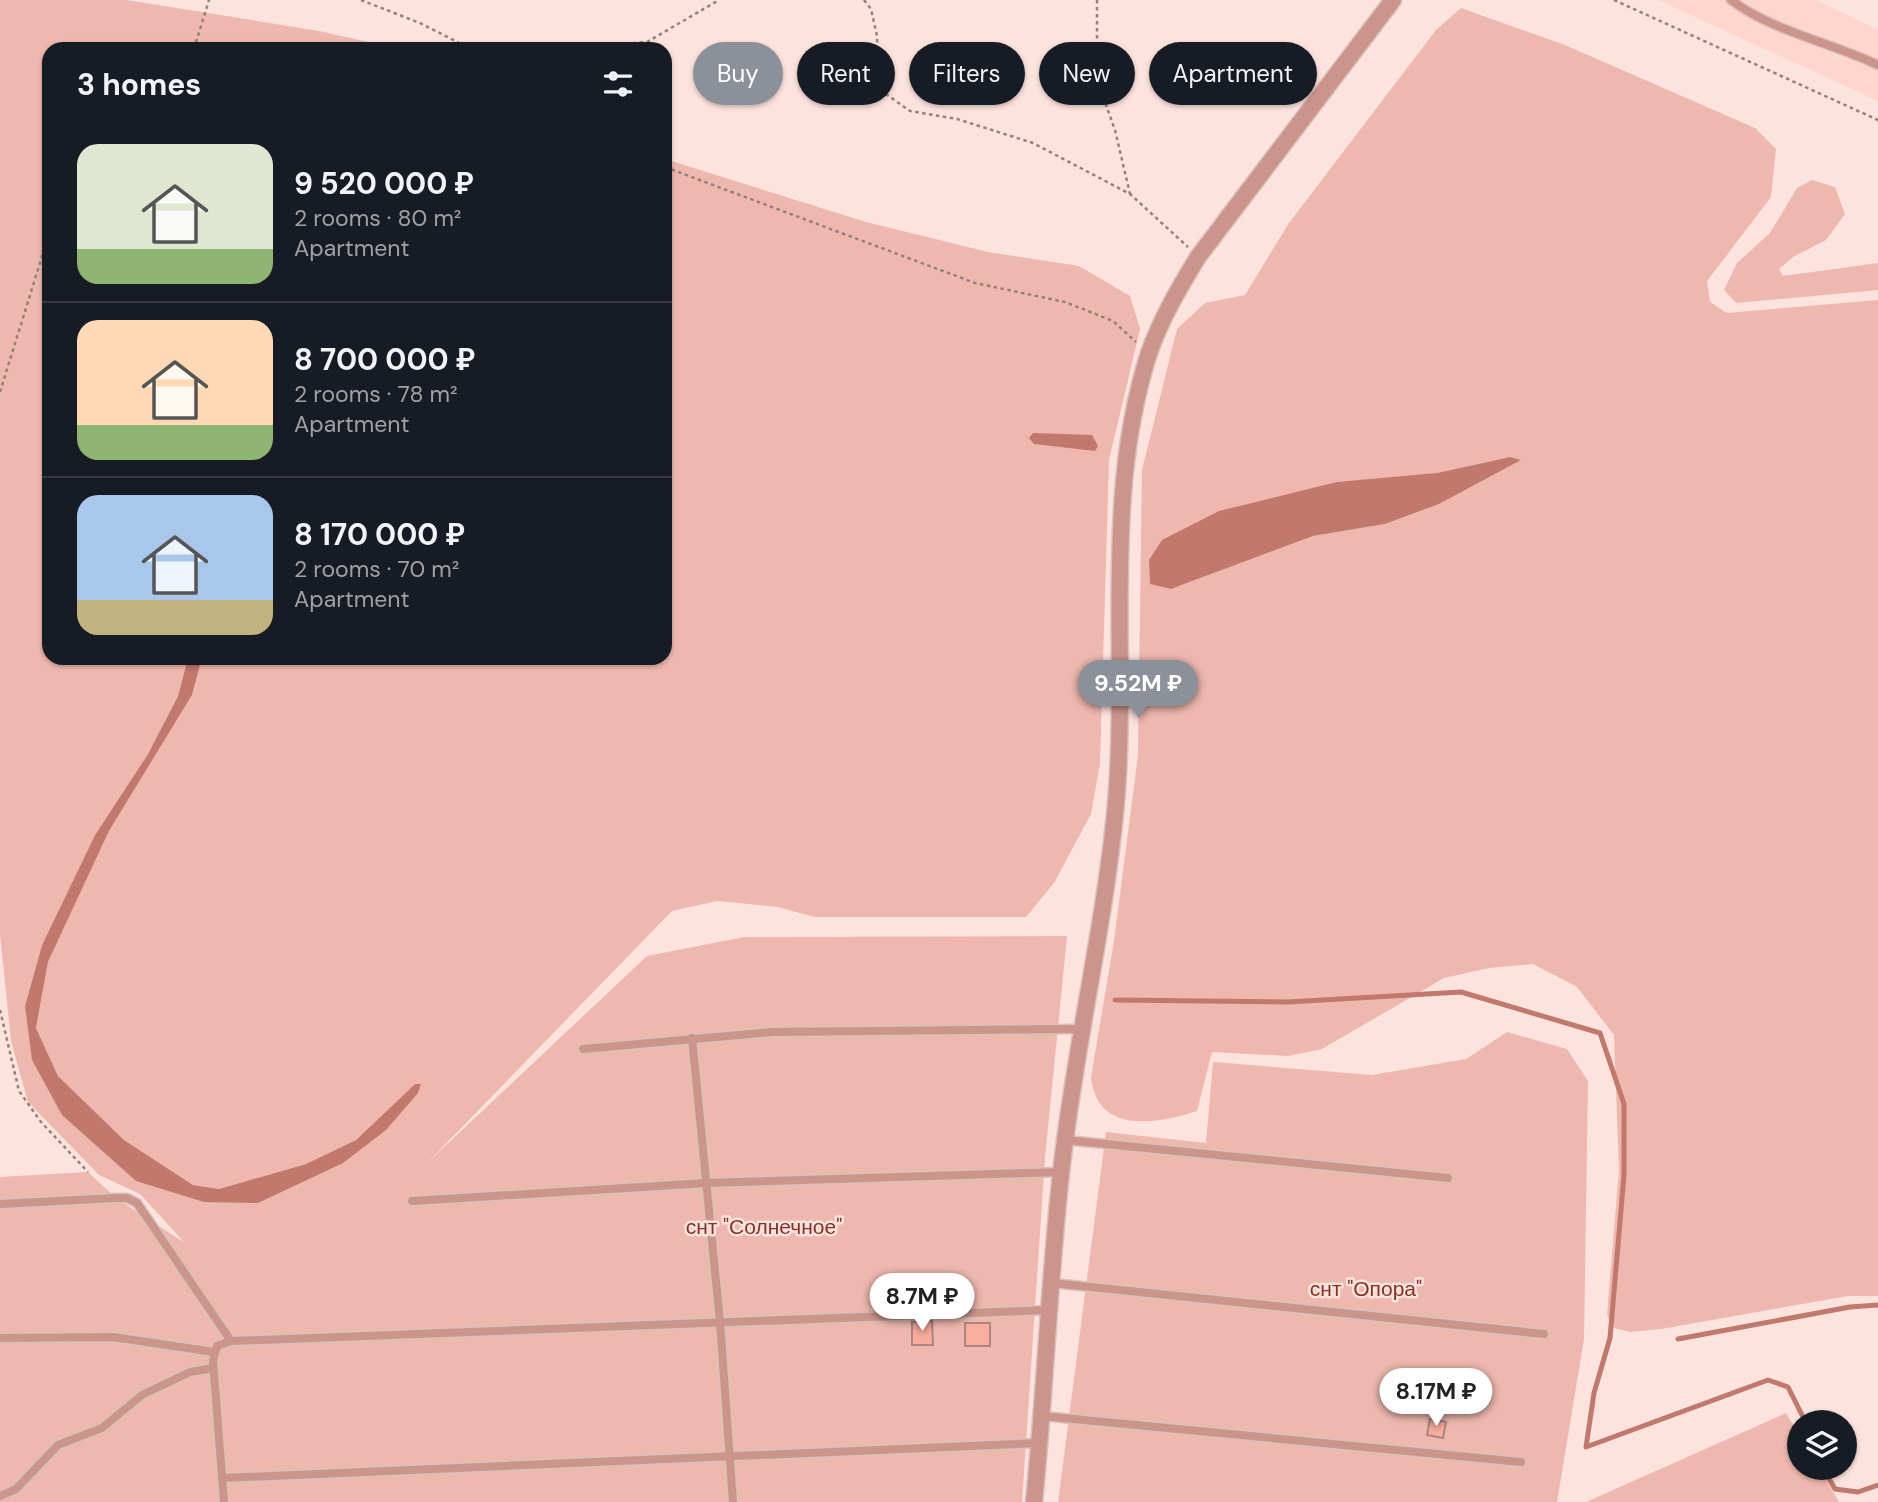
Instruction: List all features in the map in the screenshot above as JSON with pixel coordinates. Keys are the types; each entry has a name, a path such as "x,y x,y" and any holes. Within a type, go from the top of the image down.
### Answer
{"street":[{"path":"1034,1502 1061,1172 1080,1029 1115,816 1120,743 1119,612 1122,507 1131,433 1149,354 1170,303 1198,257 1393,0"}],"lane":[{"path":"1731,0 1777,26 1843,48 1878,65"},
{"path":"583,1049 772,1032 1080,1029"},
{"path":"692,1038 720,1322 733,1502"},
{"path":"1065,1140 1448,1178"},
{"path":"412,1201 707,1183 1061,1172"},
{"path":"0,1204 116,1198 127,1198 137,1203 232,1341"},
{"path":"1052,1283 1544,1334"},
{"path":"224,1502 213,1368 217,1346 232,1341 1049,1310"},
{"path":"0,1338 113,1337 214,1352"},
{"path":"0,1496 16,1489 58,1446 102,1428 142,1395 190,1372 213,1368"},
{"path":"1042,1416 1521,1462"},
{"path":"222,1478 1040,1443"}],"path":[{"path":"196,42 209,0"},
{"path":"361,0 420,23 457,42"},
{"path":"647,42 719,0"},
{"path":"864,0 871,9 877,36 878,69 886,94 911,111 957,119 1033,143 1130,194 1198,257"},
{"path":"1097,0 1097,80 1115,130 1130,194"},
{"path":"1614,0 1878,120"},
{"path":"672,170 975,283 1065,302 1113,321 1149,354"},
{"path":"0,392 42,256"},
{"path":"0,1010 19,1091 41,1122 88,1172"}],"shaded area":[{"path":"1658,0 1817,0 1878,30 1878,101"},
{"path":"1033,433 1092,435 1098,446 1095,451 1034,444 1029,438"},
{"path":"1510,457 1521,460 1439,504 1385,524 1313,536 1171,589 1150,584 1149,560 1162,540 1219,511 1337,482 1437,473"},
{"path":"186,665 200,665 192,695 109,831 48,962 36,1028 58,1076 124,1140 193,1185 219,1189 306,1164 356,1140 415,1084 421,1084 418,1093 386,1130 343,1163 258,1203 204,1202 136,1181 62,1115 32,1060 25,1006 42,945 95,835 148,754 178,696"}],"green space":[{"name":"снт \"Солнечное\"","path":"0,0 127,0 319,31 368,42 42,42 42,665 186,665 178,696 148,754 95,835 42,945 25,1006 62,1115 204,1202 343,1163 421,1085 415,1084 356,1140 306,1164 219,1189 193,1185 124,1140 58,1076 36,1028 48,962 109,831 192,695 200,665 672,665 672,161 866,222 988,252 1079,266 1130,296 1140,329 1109,460 1100,763 1091,814 1054,883 1026,917 814,917 778,907 717,901 672,911 427,1163 647,956 744,937 1067,936 1045,1158 1022,1502 0,1502 0,1177 88,1172 116,1198 185,1243 140,1194 99,1175 28,1102 11,1041 0,934"},
{"path":"1461,8 1565,45 1755,128 1776,149 1771,197 1707,281 1710,302 1727,313 1878,300 1878,1296 1848,1296 1661,1329 1630,1332 1614,1328 1607,1315 1619,1170 1614,1035 1577,987 1533,964 1489,968 1444,978 1322,1049 1288,1056 1212,1052 1197,1111 1181,1116 1131,1121 1116,1117 1104,1109 1096,1096 1091,1077 1114,941 1138,755 1142,470 1177,329 1205,303 1245,295 1289,223 1436,30","holes":["1510,457 1520,460 1439,504 1385,524 1313,536 1171,589 1437,473"]},
{"path":"1812,180 1835,187 1845,214 1826,240 1793,257 1779,269 1783,276 1878,263 1878,290 1736,303 1724,290 1737,263 1770,233 1797,188"},
{"name":"снт \"Опора\"","path":"1507,1032 1567,1049 1588,1081 1584,1339 1557,1502 1058,1502 1106,1132 1206,1143 1213,1062 1372,1075 1466,1059"},
{"path":"1786,1413 1787,1480 1826,1480 1839,1502 1586,1502"}],"building":[{"path":"932,1321 933,1345 912,1345 912,1322"},
{"path":"965,1323 990,1323 990,1346 965,1346"},
{"path":"1430,1419 1446,1422 1443,1438 1427,1435"}],"waterway":[{"path":"1115,1000 1288,1002 1461,992 1600,1033 1624,1104 1624,1175 1610,1338 1594,1393 1586,1447 1768,1380 1788,1387 1800,1410"},
{"path":"1678,1339 1850,1307 1878,1305"},
{"path":"1830,1480 1835,1489 1858,1492 1878,1485"}]}
